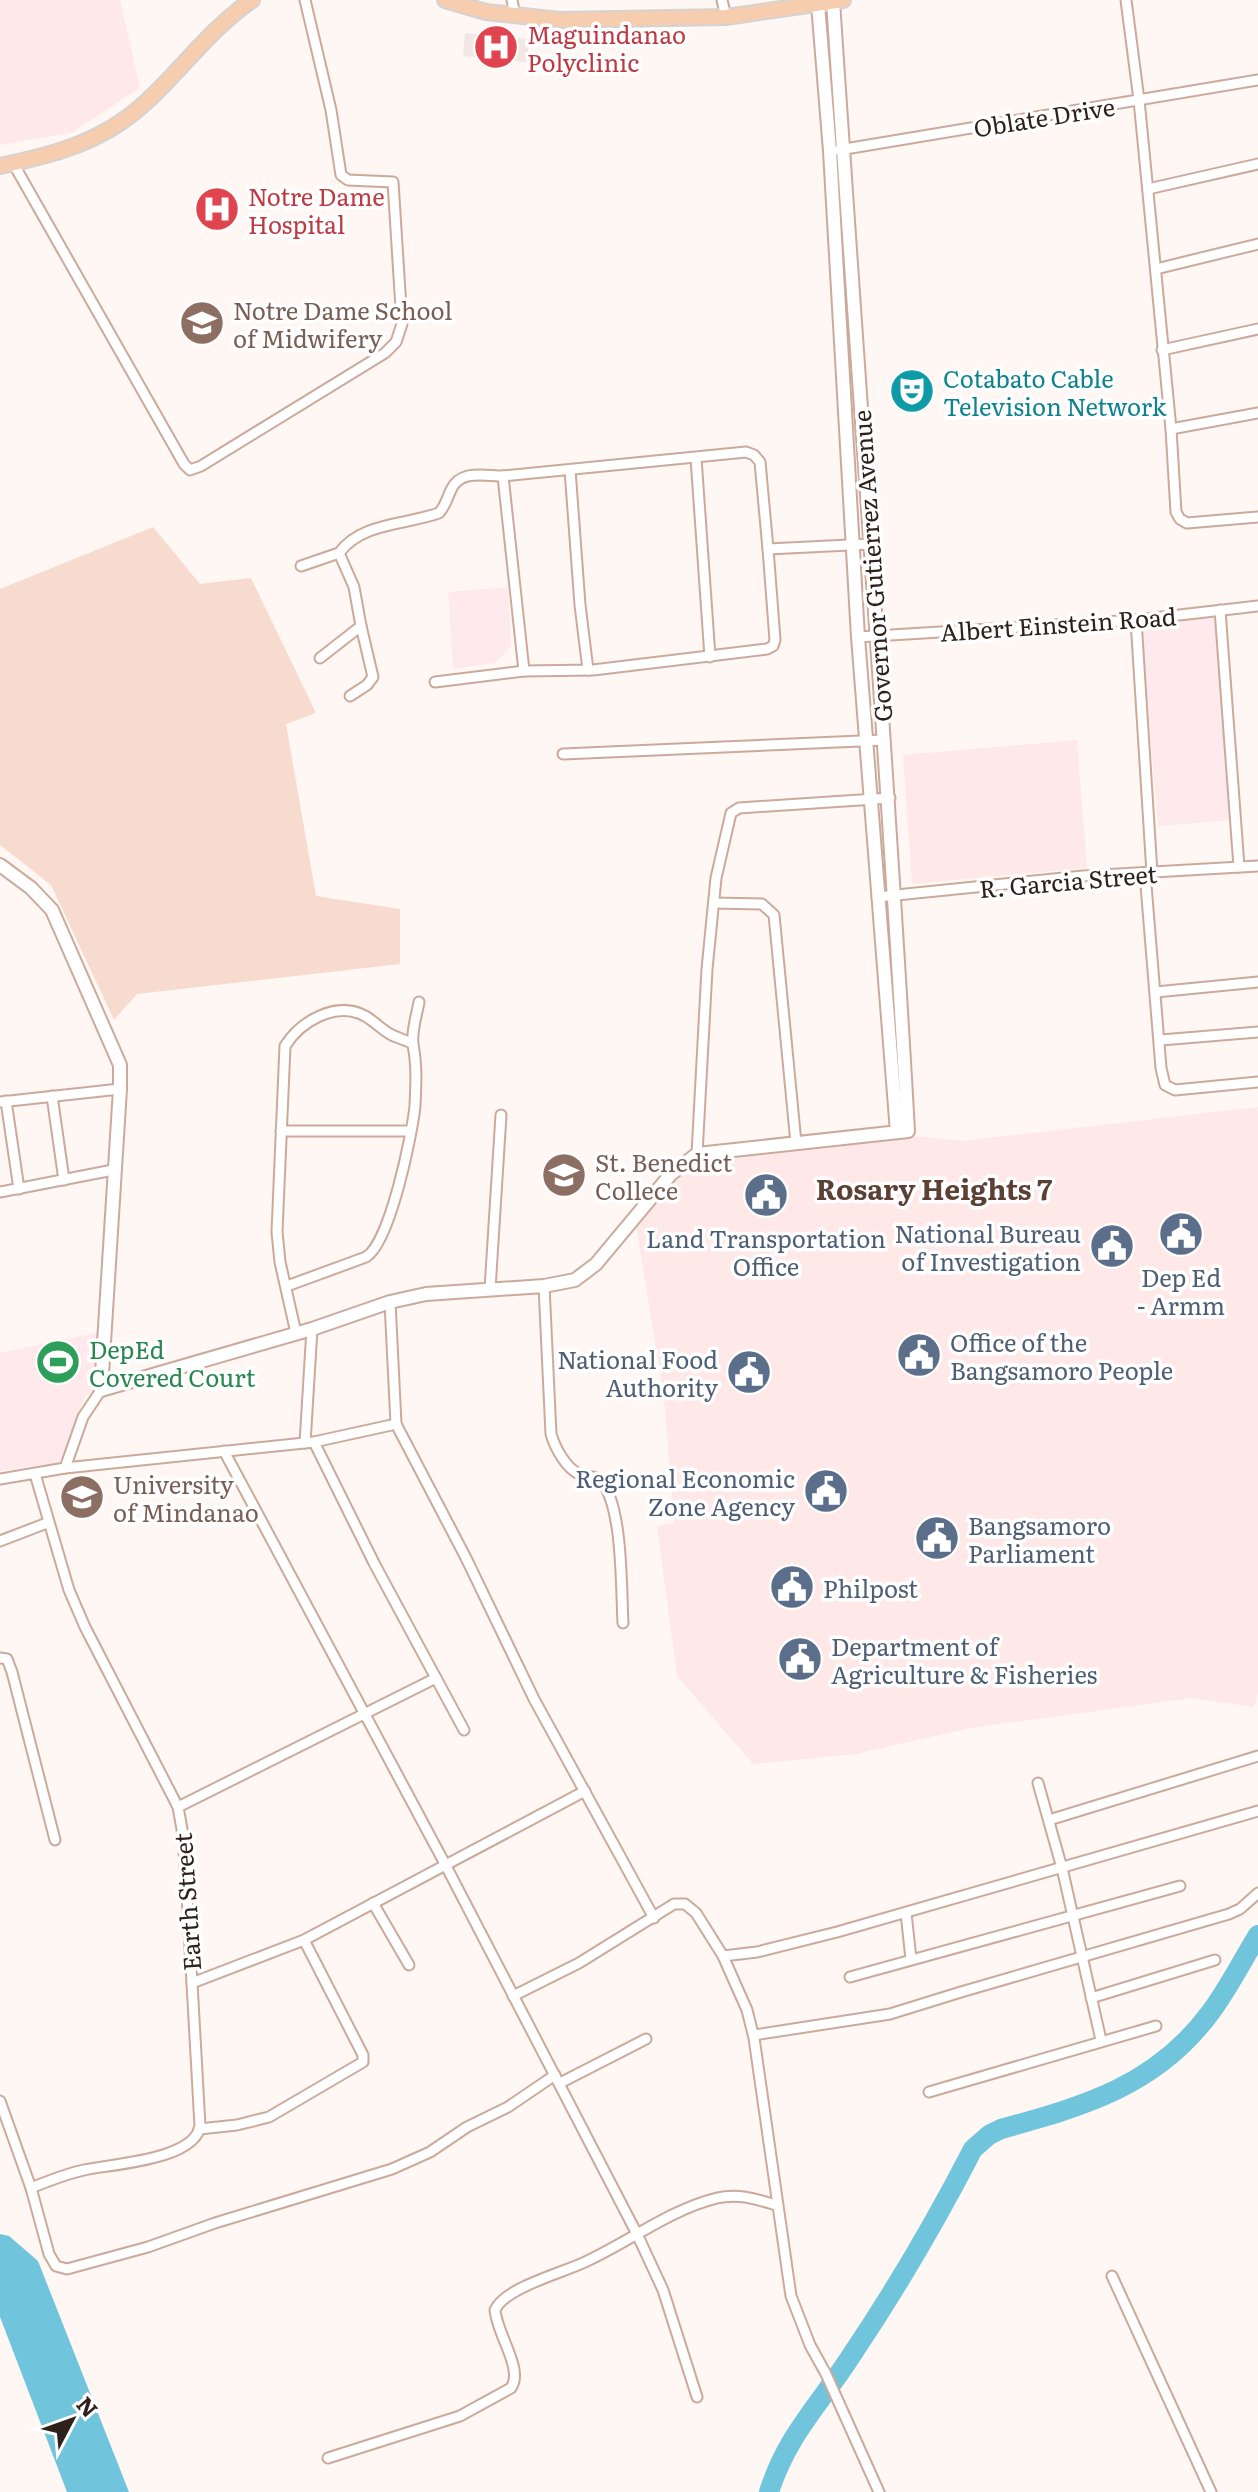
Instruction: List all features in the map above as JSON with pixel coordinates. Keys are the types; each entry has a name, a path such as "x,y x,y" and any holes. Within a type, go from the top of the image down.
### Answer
{"main road":[{"path":"6,164 74,146 120,123 226,18 252,0"},
{"path":"445,0 486,12 560,20 726,17 832,2"}],"street":[{"path":"6,164 184,464 190,470 201,466 385,353 396,342 400,332 401,280 393,182 348,180 341,175 331,110 305,0"},
{"path":"512,0 515,16"},
{"path":"722,0 726,17"},
{"path":"1126,0 1156,269 1171,429 1173,500 1180,519 1187,523 1258,517"},
{"name":"Governor Gutierrez Avenue","path":"832,2 852,544 877,897 903,1132"},
{"name":"Oblate Drive","path":"836,150 1258,80"},
{"name":"Governor Gutierrez Avenue","path":"836,150 890,798 903,1132"},
{"path":"1148,189 1258,164"},
{"path":"1156,269 1258,244"},
{"path":"1162,350 1258,329"},
{"path":"1171,429 1258,413"},
{"path":"301,566 339,553 356,537 372,529 439,513 447,503 453,485 461,478 746,452 758,459 764,482 773,646 763,651 588,670 524,671 435,682"},
{"path":"696,458 710,657"},
{"path":"570,470 588,670"},
{"path":"503,476 524,671"},
{"path":"768,549 869,544"},
{"path":"339,553 354,587 373,677 350,696"},
{"name":"Albert Einstein Road","path":"858,637 1136,620 1258,606"},
{"path":"1220,610 1239,867"},
{"path":"1136,620 1148,873 1163,1081 1169,1089 1258,1082"},
{"path":"320,658 361,626"},
{"path":"563,754 884,740"},
{"path":"697,1154 702,1040 716,878 729,818 735,810 890,798"},
{"path":"0,865 31,888 52,910 120,1065 101,1390 83,1417 65,1468"},
{"name":"R. Garcia Street","path":"877,897 1083,876 1258,866"},
{"path":"714,903 762,904 773,913 796,1143"},
{"path":"1156,992 1258,982"},
{"path":"287,1286 366,1257 375,1251 388,1225 414,1110 417,1061 413,1044 419,1002"},
{"path":"296,1333 280,1262 277,1232 283,1052 292,1037 317,1017 335,1010 364,1015 387,1033 413,1044"},
{"path":"1161,1040 1258,1032"},
{"path":"19,1189 3,1102 120,1089"},
{"path":"52,1096 64,1180"},
{"path":"490,1289 501,1115"},
{"path":"281,1131 410,1131"},
{"path":"101,1390 312,1329 390,1302 426,1294 544,1286 575,1280 586,1274 605,1254 671,1174 697,1154 903,1132"},
{"path":"0,1192 113,1170"},
{"path":"544,1286 551,1434 558,1451 571,1468 583,1476 601,1480 611,1500 623,1623"},
{"path":"390,1302 396,1424 478,1581 534,1699 654,1918"},
{"path":"312,1329 309,1443 464,1730"},
{"path":"0,1479 65,1468 309,1443 396,1424"},
{"path":"224,1451 445,1864 637,2234 663,2290 697,2397"},
{"name":"Earth Street","path":"35,1474 69,1590 178,1807 183,1835 199,2129"},
{"path":"0,1541 47,1523"},
{"path":"0,1658 5,1657 9,1663 55,1840"},
{"path":"178,1807 436,1678"},
{"path":"1049,1820 1258,1756"},
{"path":"1038,1783 1062,1868 1101,2040"},
{"path":"192,1983 304,1940 585,1791"},
{"path":"723,1956 786,1946 1258,1811"},
{"path":"850,1977 1180,1886"},
{"path":"754,2035 890,2014 1229,1914 1240,1909 1258,1893"},
{"path":"373,1903 409,1965"},
{"path":"513,1996 579,1963 674,1904 685,1904 696,1913 723,1956 741,1993 754,2035 791,2296 810,2345 879,2492"},
{"path":"906,1913 911,1959"},
{"path":"31,2188 79,2171 136,2162 187,2145 196,2138 199,2129 237,2125 269,2117 363,2062 363,2055 304,1940"},
{"path":"1091,1998 1215,1960"},
{"path":"929,2092 1156,2026"},
{"path":"1,2106 53,2261 60,2268 80,2267 392,2169 430,2152 467,2127 558,2079 646,2039"},
{"path":"328,2458 460,2416 505,2393 515,2383 516,2375 497,2326 495,2310 499,2301 586,2262 670,2216 721,2197 741,2196 776,2205"},
{"path":"1112,2276 1211,2492"}],"shaded area":[{"path":"0,0 120,0 140,88 73,132 0,145"},
{"name":"Maguindanao Polyclinic","path":"465,33 529,39 527,62 463,56"},
{"path":"153,527 200,584 251,578 316,713 286,724 316,896 400,909 400,964 137,994 114,1020 51,885 0,845 0,589"},
{"path":"508,587 511,646 495,663 453,669 448,592"},
{"path":"1216,615 1233,820 1158,826 1141,619"},
{"path":"1077,740 1087,868 912,884 903,755"},
{"path":"1258,1107 1258,1693 1254,1707 1192,1698 971,1728 856,1754 753,1764 677,1676 657,1526 674,1523 664,1398 636,1225 677,1175 694,1162 707,1158 915,1136 962,1141"},
{"path":"99,1332 98,1384 84,1399 59,1463 0,1471 0,1353"}],"water":[{"path":"0,2234 9,2236 38,2261 129,2492 67,2492 0,2317"}],"waterway":[{"path":"769,2492 785,2453 884,2306 973,2149 1001,2129 1116,2090 1166,2059 1210,2013 1258,1935"}],"place":[{"name":"Maguindanao Polyclinic","path":"496,47"},
{"name":"Notre Dame Hospital","path":"217,209"},
{"name":"Notre Dame School of Midwifery","path":"202,323"},
{"name":"Cotabato Cable Television Network","path":"912,391"},
{"name":"St. Benedict Collece","path":"564,1175"},
{"name":"Land Transportation Office","path":"766,1195"},
{"name":"Dep Ed - Armm","path":"1181,1234"},
{"name":"National Bureau of Investigation","path":"1112,1246"},
{"name":"Office of the Bangsamoro People","path":"919,1355"},
{"name":"DepEd Covered Court","path":"58,1362"},
{"name":"National Food Authority","path":"749,1372"},
{"name":"Regional Economic Zone Agency","path":"826,1491"},
{"name":"University of Mindanao","path":"82,1497"},
{"name":"Bangsamoro Parliament","path":"937,1538"},
{"name":"Philpost","path":"792,1587"},
{"name":"Department of Agriculture & Fisheries","path":"800,1659"}],"district":[{"name":"Rosary Heights 7","path":"934,1188"}]}
